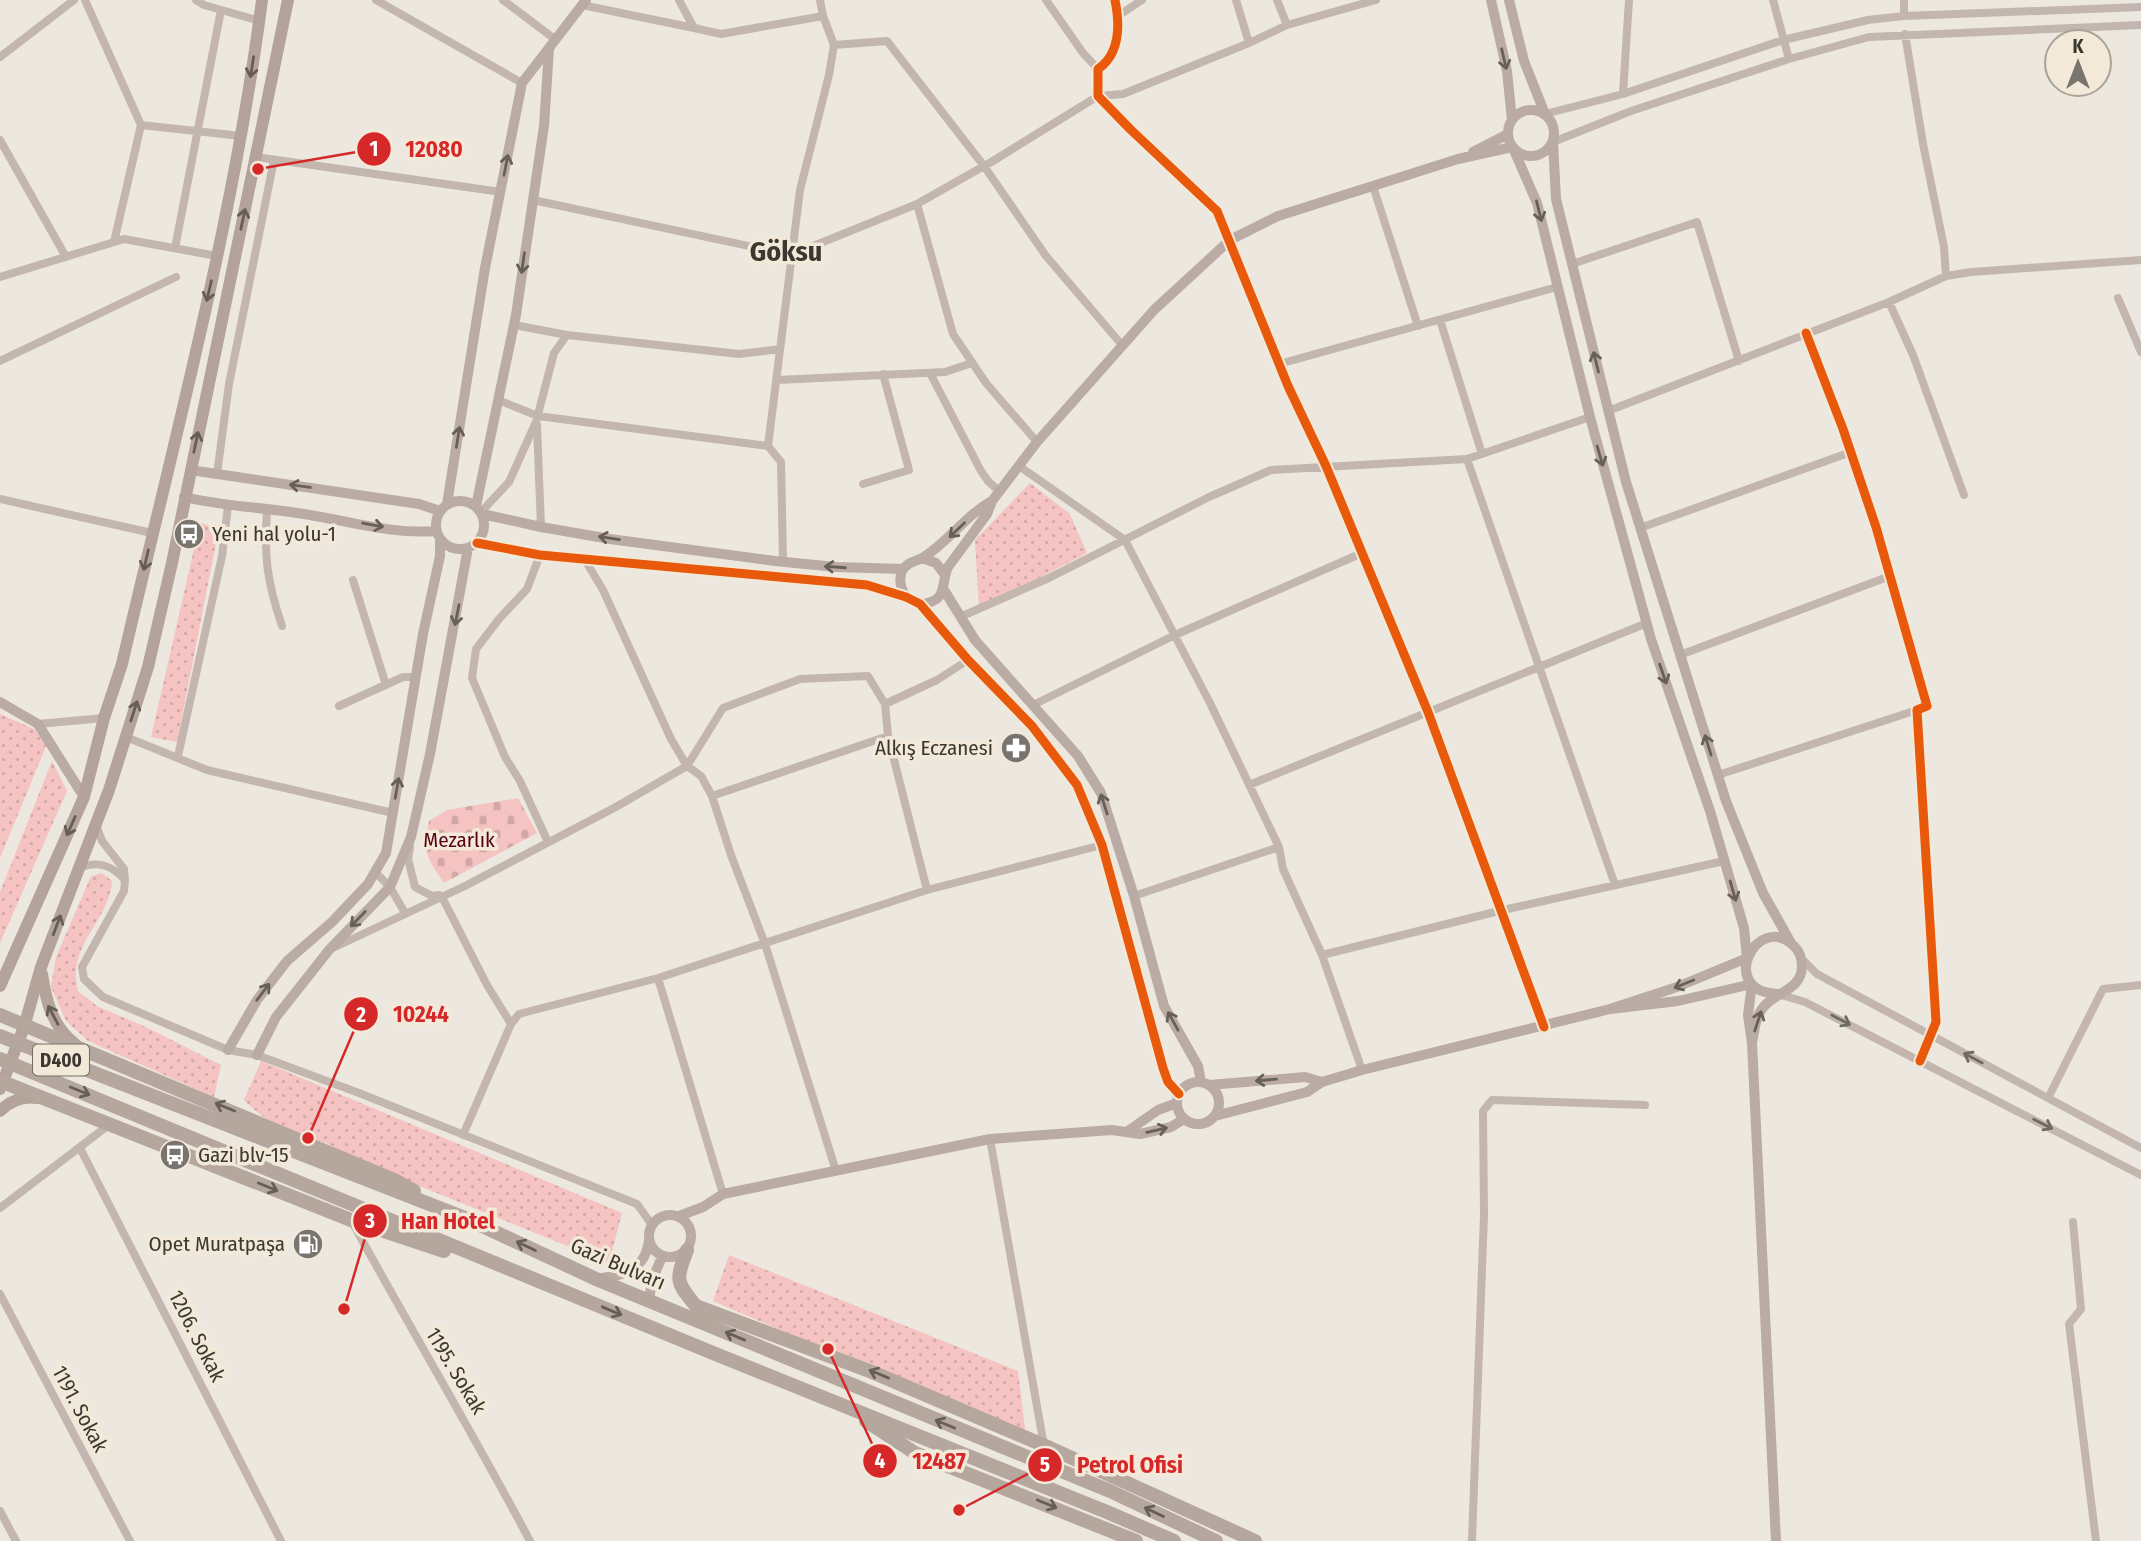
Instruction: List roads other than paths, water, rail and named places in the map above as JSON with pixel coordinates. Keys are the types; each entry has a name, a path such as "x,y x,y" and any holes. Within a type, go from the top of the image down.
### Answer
{"highway":[{"path":"0,1015 394,1180 465,1218"},
{"name":"Gazi Bulvarı","path":"0,1036 465,1218 596,1279 1110,1491 1216,1541"},
{"path":"65,1107 48,1092 43,1080 42,1069 46,1060 53,1054 90,1054"},
{"name":"D400","path":"0,1059 1107,1511 1174,1541"},
{"path":"1,1084 44,1098 351,1220 549,1285"},
{"path":"690,1244 678,1274 681,1289 695,1306 872,1372 1255,1541"},
{"path":"838,1403 915,1453 1136,1541"}],"main road":[{"path":"0,986 84,797 104,718 122,664 217,256 241,136 262,0"},
{"path":"1,1084 24,1027 41,967 96,825 148,667 288,0"},
{"path":"0,964 14,953"},
{"path":"41,967 46,1002 52,1016 63,1035 90,1054"},
{"path":"0,1111 16,1100 44,1098"}],"street":[{"path":"0,57 74,0"},
{"path":"85,0 141,125 114,242"},
{"path":"196,0 204,5 260,21"},
{"path":"376,0 522,83"},
{"path":"503,0 553,45"},
{"path":"679,0 694,28"},
{"path":"768,446 800,190 830,75 834,45 820,0"},
{"path":"1046,0 1097,69 1098,96 1217,211 1279,364 1326,466 1428,712 1544,1027"},
{"path":"1097,69 1109,62 1118,36 1115,0"},
{"path":"1118,16 1142,0"},
{"path":"1236,0 1249,43"},
{"path":"1277,0 1287,24"},
{"path":"533,200 791,255 917,204 1098,96 1122,94 1249,43 1287,24 1354,3 1376,0"},
{"path":"1491,0 1507,71 1512,120 1508,134 1537,202 1590,417 1647,623 1744,929 1747,975 1759,990 1805,1002 2141,1175"},
{"path":"1509,0 1524,61 1545,114 1553,126 1556,199 1626,482 1726,801 1763,893 1791,943 1817,974 2141,1148"},
{"path":"1623,94 1629,0"},
{"path":"1773,0 1789,59"},
{"path":"1904,0 1904,16"},
{"path":"228,1050 257,1000 287,961 332,922 368,884 386,853 440,556 436,520 443,508 483,281 522,83 584,2 721,34 823,16"},
{"path":"1512,120 1523,111 1545,114 1623,94 1783,40 1868,20 1904,16 2141,7"},
{"path":"175,248 221,10"},
{"path":"1513,147 1519,153 1535,156 1549,149 1553,142 1631,111 1789,59 1870,37 2141,25"},
{"path":"1905,34 1923,144 1944,247 1946,276"},
{"path":"834,45 887,41 984,166 1046,256 1122,345"},
{"path":"454,891 432,896 415,887 408,859 473,546 483,534 485,524 479,511 514,325 544,126 553,45"},
{"path":"141,125 241,136"},
{"path":"1458,159 1508,134"},
{"path":"0,140 66,257"},
{"path":"1215,1116 1219,1099 1216,1091 1205,1084 1198,1066 1164,1006 1134,896 1101,793 1079,756 975,640 944,590 945,575 987,514 992,501 1037,442 1154,310 1230,240 1278,216 1458,159 1513,147"},
{"path":"256,157 501,191"},
{"path":"217,474 229,384 274,160"},
{"path":"1373,186 1418,326"},
{"path":"917,204 953,334 986,383 1037,442"},
{"path":"1572,264 1697,222 1740,361"},
{"path":"0,277 124,239 217,256"},
{"path":"1608,411 1889,302 1946,276 2141,260"},
{"path":"0,362 176,277"},
{"path":"1279,364 1557,288"},
{"path":"2118,298 2141,352"},
{"path":"1889,302 1913,355 1964,495"},
{"path":"1440,320 1482,454"},
{"path":"514,325 567,335 738,354 780,349"},
{"path":"1718,775 1927,706 1851,452 1806,333"},
{"path":"479,511 509,482 537,419 554,353 567,335"},
{"path":"777,380 945,372 972,363"},
{"path":"930,373 981,471 999,491"},
{"path":"863,484 909,470 883,374"},
{"path":"498,400 537,419 768,446 781,462 783,561"},
{"path":"960,617 1271,470 1467,459 1590,417"},
{"path":"537,419 541,527"},
{"path":"1640,528 1851,452"},
{"path":"1467,459 1615,886"},
{"path":"1019,466 1125,540 1279,847 1283,869 1322,955 1362,1070"},
{"path":"190,470 443,508 456,501 467,501 479,511 541,527 783,561 836,567 903,569"},
{"path":"184,498 438,535 448,547 458,550 473,546 585,560 867,586 906,597 920,604 968,660 1032,726 1077,785 1102,845 1168,1082 1178,1099 1179,1111 1184,1119 1200,1124 1209,1122 1215,1116 1307,1092 1322,1082 1362,1070 1610,1009 1677,987 1747,958 1757,943 1765,939 1774,938 1791,943"},
{"path":"0,499 152,533"},
{"path":"906,597 900,584 903,569 950,537 980,507 992,501"},
{"path":"178,756 222,556 228,506"},
{"path":"267,511 267,576 282,626"},
{"path":"1033,705 1175,635 1362,553"},
{"path":"540,555 527,589 477,649 472,678 505,757 548,842"},
{"path":"922,558 936,563 945,575"},
{"path":"585,560 603,590 671,739 687,766 701,776 712,796 765,944 836,1171"},
{"path":"1680,655 1890,576"},
{"path":"353,580 386,685"},
{"path":"920,604 934,601 944,590"},
{"path":"1249,785 1647,623"},
{"path":"885,704 937,680 968,660"},
{"path":"329,950 454,891 687,766 723,708 800,679 868,676 885,704 888,736 927,890"},
{"path":"339,706 403,677 416,677"},
{"path":"0,702 38,724 84,797"},
{"path":"1917,710 1936,1022 1920,1061"},
{"path":"38,724 104,718"},
{"path":"712,796 888,736"},
{"path":"126,737 208,770 393,813"},
{"path":"96,825 102,841 124,869 125,880 124,891 82,967 84,979 103,997 228,1050 257,1055 637,1204 652,1225"},
{"path":"257,1055 276,1017 329,950 390,887 411,837"},
{"path":"463,1135 511,1024 519,1014 658,978 927,890 1102,845"},
{"path":"1134,896 1279,847"},
{"path":"1322,955 1503,910 1724,861"},
{"path":"79,868 93,862 102,864 118,871 125,880"},
{"path":"374,872 390,887 405,914"},
{"path":"442,897 487,985 511,1024"},
{"path":"1752,1043 1760,1012 1778,994 1795,985 1802,968 1801,958"},
{"path":"658,978 723,1194"},
{"path":"1610,1009 1678,1001 1752,984"},
{"path":"1752,984 1748,1015 1752,1043 1776,1541"},
{"path":"2048,1098 2103,989 2141,985"},
{"path":"1128,1130 1178,1099 1184,1087 1192,1083 1305,1077 1322,1082"},
{"path":"1472,1541 1484,1215 1483,1111 1492,1100 1645,1105"},
{"path":"596,1279 621,1275 634,1269 647,1253 652,1225 664,1216 679,1216 704,1207 723,1194 990,1139 1128,1130 1140,1133 1171,1127 1184,1119"},
{"path":"0,1208 110,1125"},
{"path":"990,1139 1044,1446"},
{"name":"1206. Sokak","path":"80,1148 281,1541"},
{"path":"649,1240 656,1253 676,1257 690,1244 696,1218 704,1207"},
{"path":"679,1216 689,1225 690,1244"},
{"name":"1195. Sokak","path":"351,1220 414,1335 473,1434 530,1541"},
{"path":"2073,1222 2081,1309 2068,1324 2096,1541"},
{"path":"649,1301 652,1280 662,1256"},
{"name":"1191. Sokak","path":"0,1294 130,1541"},
{"path":"0,1511 16,1541"}],"place":[{"name":"12080","path":"258,169"},
{"name":"Yeni hal yolu-1","path":"189,534"},
{"name":"Alkış Eczanesi","path":"1016,748"},
{"name":"10244","path":"308,1138"},
{"name":"Gazi blv-15","path":"175,1155"},
{"name":"Opet Muratpaşa","path":"308,1244"},
{"name":"Han Hotel","path":"344,1309"},
{"name":"12487","path":"828,1349"},
{"name":"Petrol Ofisi","path":"959,1510"}],"district":[{"name":"Göksu","path":"786,251"}],"park label":[{"name":"Mezarlık","path":"459,840"}]}
